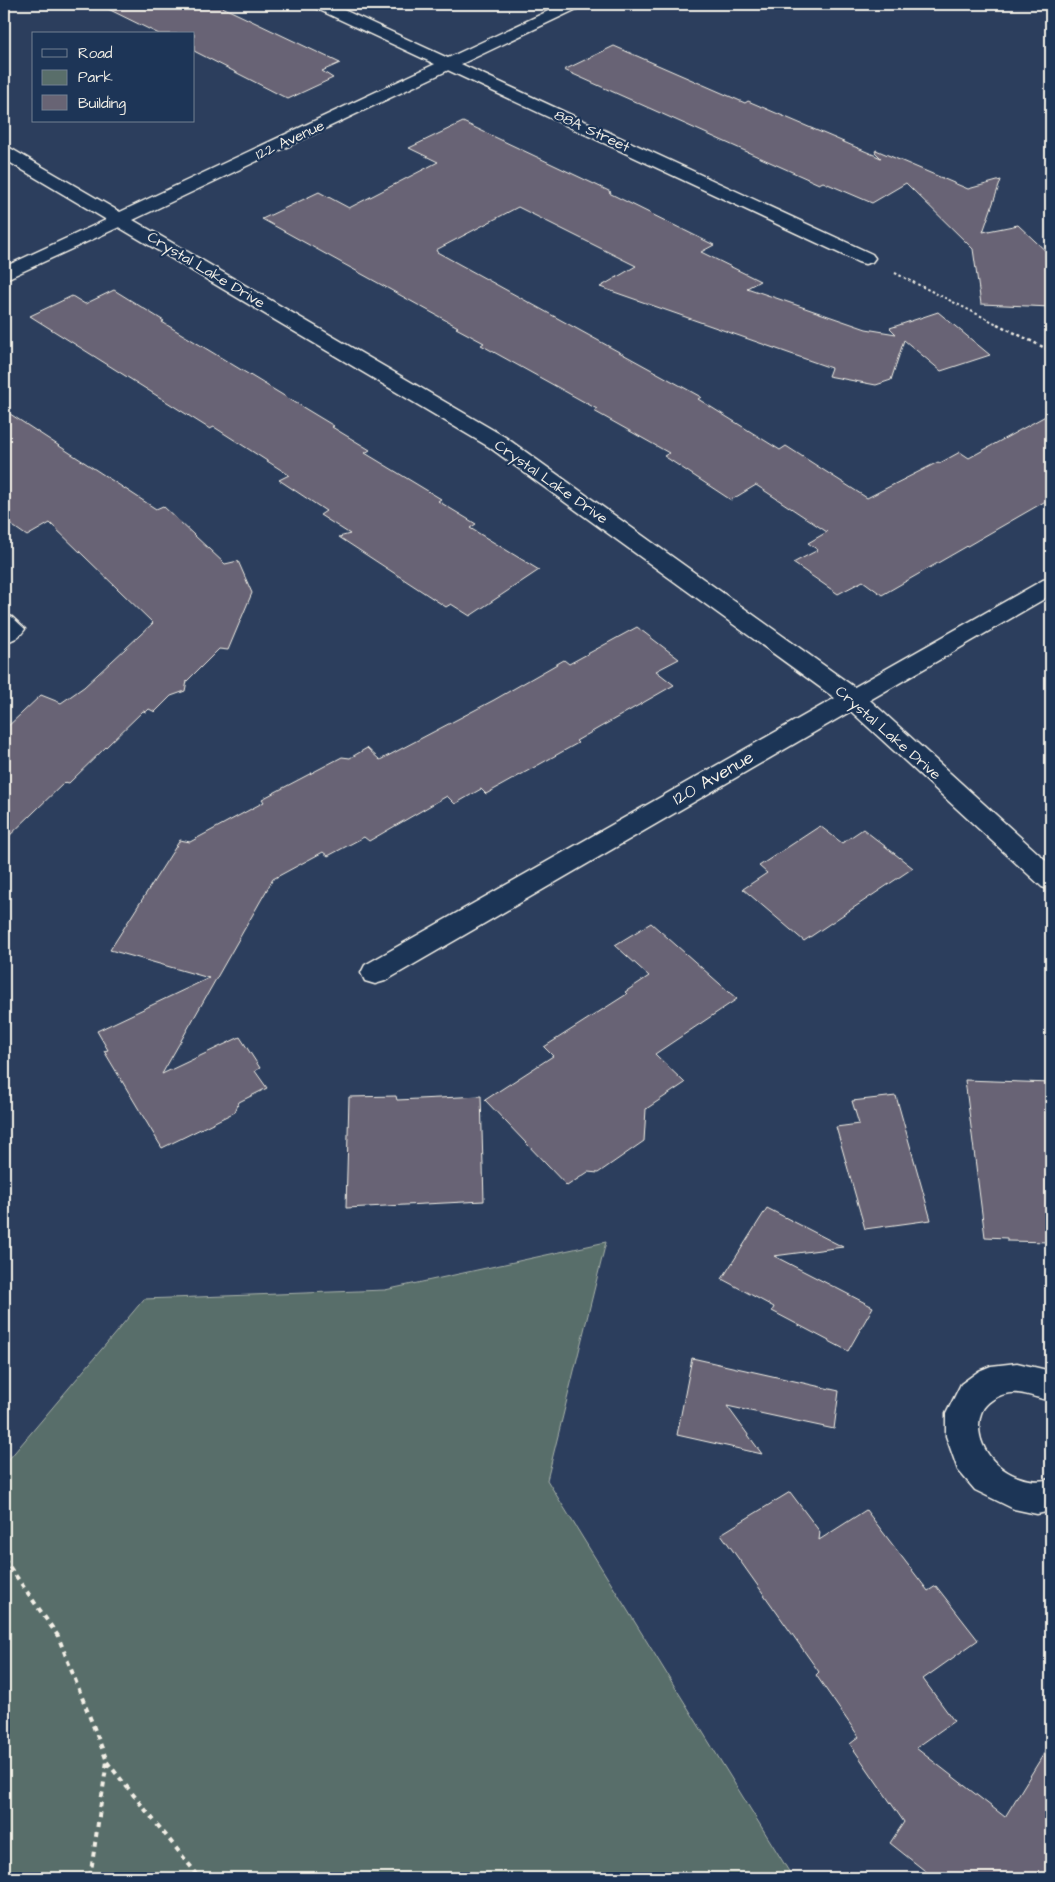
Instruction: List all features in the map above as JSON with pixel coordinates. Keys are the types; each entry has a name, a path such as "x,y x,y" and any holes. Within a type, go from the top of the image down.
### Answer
{"street":[{"name":"88A Street","path":"319,4 866,258"},
{"name":"122 Avenue","path":"4,274 576,4"},
{"name":"Crystal Lake Drive","path":"4,152 121,219 496,442 852,698 1051,880"},
{"name":"120 Avenue","path":"375,973 1051,585"},
{"path":"4,622 13,629 4,635"},
{"path":"1051,1386 1034,1378 1011,1376 992,1380 976,1390 966,1405 961,1423 963,1442 972,1461 986,1478 1005,1490 1026,1497 1051,1496"}],"path":[{"path":"866,258 1051,351"},
{"path":"4,1559 58,1636 107,1761 200,1878"},
{"path":"90,1878 107,1761"}],"green space":[{"path":"606,1242 547,1480 793,1878 4,1878 4,1465 144,1299 385,1290"}],"building":[{"path":"98,4 216,4 340,63 322,71 333,78 288,99 195,52 195,32 155,32"},
{"path":"614,46 745,103 748,101 881,158 875,152 876,150 968,189 1001,180 983,232 1018,225 1051,256 1051,307 981,304 973,249 906,183 872,203 823,182 819,184 564,70"},
{"path":"463,122 611,192 609,193 714,245 701,252 760,281 747,288 866,329 896,334 890,328 938,312 990,355 941,371 904,340 891,380 876,385 828,376 831,368 600,287 636,266 518,207 436,250 437,252 701,397 698,399 780,450 786,446 867,498 960,452 969,458 1051,413 1051,498 882,595 863,581 838,594 793,563 818,550 808,543 827,532 756,485 731,500 664,456 669,453 594,411 597,409 481,345 484,343 456,328 458,327 262,219 319,192 349,208 438,162 409,148"},
{"path":"114,290 164,321 162,322 334,426 332,427 370,450 365,453 441,499 438,501 476,524 470,528 539,570 470,616 451,604 446,607 339,537 350,534 320,515 326,511 279,480 289,475 214,427 210,429 30,316 72,296 85,304"},
{"path":"4,410 156,509 163,506 225,564 238,561 252,593 228,650 219,649 187,681 185,691 171,696 155,712 149,709 146,712 143,711 69,783 65,782 4,841 4,730 41,695 61,703 84,687 153,623 50,523 27,536 4,520"},
{"path":"637,627 679,659 656,671 674,685 576,741 578,743 486,794 481,789 455,804 447,796 369,841 364,837 328,856 323,852 273,879 162,1074 240,1037 260,1068 255,1071 267,1088 239,1102 235,1112 162,1148 104,1051 108,1050 97,1031 209,978 110,950 180,840 190,842 264,802 262,799 342,757 350,758 367,748 380,760 494,700 564,660 569,664"},
{"path":"820,826 842,843 863,829 913,868 804,941 743,889 767,873 759,866"},
{"path":"651,923 737,999 655,1054 685,1083 646,1109 644,1141 598,1173 588,1172 567,1186 485,1100 553,1056 544,1047 627,994 625,992 649,976 615,945"},
{"path":"965,1080 1051,1083 1051,1242 1007,1241 1007,1238 985,1237"},
{"path":"396,1096 397,1100 481,1096 484,1201 346,1208 349,1097"},
{"path":"896,1096 931,1220 865,1229 836,1127 859,1124 852,1101"},
{"path":"767,1208 843,1247 774,1256 873,1307 848,1351 772,1311 774,1307 722,1279"},
{"path":"692,1358 839,1391 834,1429 727,1406 762,1454 677,1435"},
{"path":"790,1492 820,1532 819,1540 866,1510 928,1591 936,1586 978,1640 923,1679 954,1721 916,1748 1005,1817 1051,1742 1051,1878 934,1878 890,1843 904,1822 850,1744 859,1737 816,1675 819,1672 721,1534"}]}
